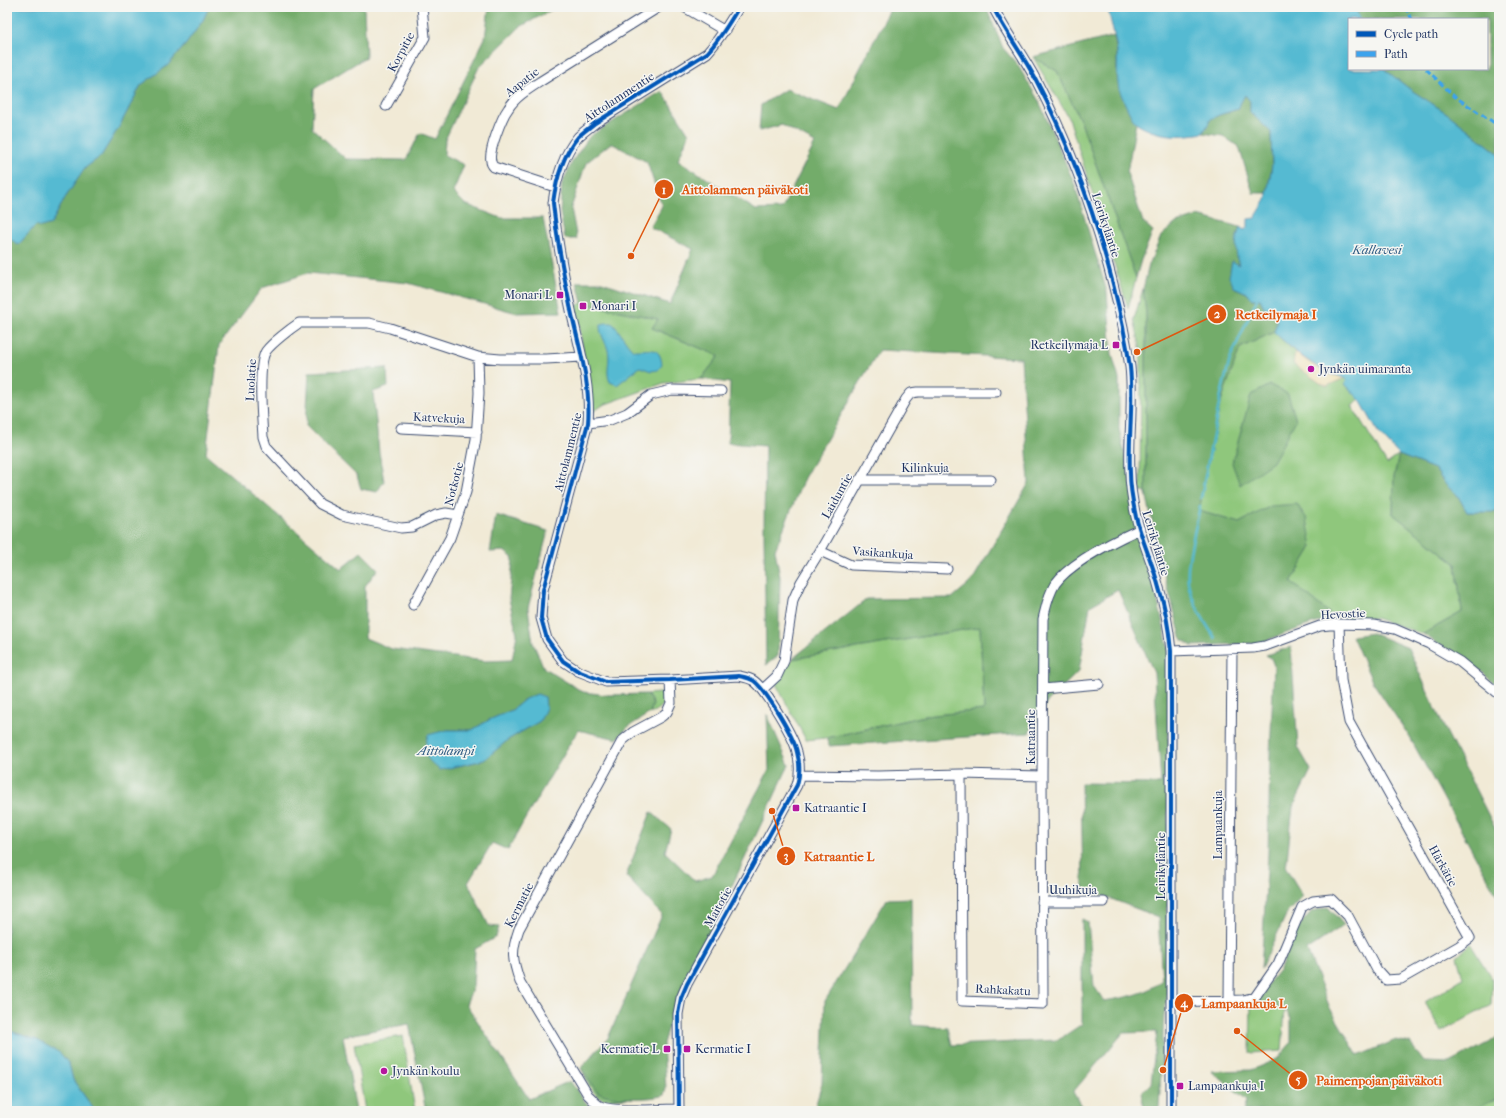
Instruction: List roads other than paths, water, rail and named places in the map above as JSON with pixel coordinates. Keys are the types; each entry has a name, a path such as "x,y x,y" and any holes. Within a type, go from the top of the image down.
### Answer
{"street":[{"name":"Korpitie","path":"386,106 425,37 422,7"},
{"name":"Aapatie","path":"555,187 494,167 491,162 497,132 508,108 524,92 659,7"},
{"path":"684,7 725,31"},
{"name":"Aittolammentie","path":"739,7 725,31 706,53 595,123 579,136 569,149 562,163 555,187 553,203 554,216 572,314 582,357 589,406 588,423 543,590 541,618 547,639 563,661 578,671 606,682 739,676 754,681 763,689 784,723"},
{"name":"Leirikyläntie","path":"993,7 1036,79 1059,126 1091,206 1104,249 1122,324 1130,368 1132,392 1130,474 1136,517 1160,588 1167,617 1172,652 1171,1111"},
{"name":"Luolatie","path":"458,515 446,513 436,515 412,527 401,528 342,515 320,504 266,446 262,437 262,361 266,351 291,328 299,323 321,322 369,323 390,328 478,357 523,359 582,357"},
{"name":"Notkotie","path":"412,605 450,538 466,492 477,432 479,393 478,357"},
{"path":"588,423 610,420 627,413 651,395 672,390 721,391"},
{"name":"Laiduntie","path":"763,689 777,676 784,661 793,600 801,582 906,399 911,393 918,392 996,392"},
{"name":"Katvekuja","path":"401,428 477,432"},
{"name":"Kilinkuja","path":"859,480 991,480"},
{"name":"Katraantie","path":"800,775 878,776 960,774 1042,776 1043,619 1049,595 1056,584 1076,565 1124,536 1140,529"},
{"name":"Vasikankuja","path":"820,551 850,565 947,569"},
{"name":"Hevostie","path":"1172,652 1232,650 1265,646 1320,626 1339,624 1374,625 1395,630 1429,644 1460,662 1499,694"},
{"name":"Härkätie","path":"1229,1001 1255,997 1278,964 1302,907 1313,901 1331,899 1348,916 1377,970 1386,980 1401,979 1459,946 1470,938 1349,722 1341,680 1339,624"},
{"name":"Lampaankuja","path":"1229,1001 1232,650"},
{"name":"Kermatie","path":"670,680 671,703 667,712 661,717 633,732 622,741 519,929 513,945 513,962 520,982 588,1095 598,1105 607,1108 679,1110"},
{"path":"1043,689 1099,684"},
{"name":"Maitotie","path":"679,1110 678,1014 681,998 687,984 797,786 800,775 797,751 784,723"},
{"name":"Rahkakatu","path":"960,774 962,1001 1043,1004 1042,776"},
{"name":"Uuhikuja","path":"1042,902 1104,902"},
{"path":"1172,1002 1229,1001"}],"water":[{"path":"7,7 209,7 203,20 186,44 167,66 141,85 119,127 101,156 85,168 65,198 51,224 41,227 36,225 18,245 7,236"},
{"name":"Kallavesi","path":"1108,7 1355,7 1360,18 1348,18 1348,70 1385,70 1411,90 1448,114 1499,154 1499,512 1467,512 1458,496 1446,485 1435,469 1399,455 1378,432 1360,400 1345,384 1347,380 1319,368 1305,359 1274,332 1277,322 1273,311 1264,307 1260,299 1252,299 1247,293 1234,287 1229,277 1232,261 1239,265 1236,246 1240,227 1244,230 1248,227 1248,219 1255,218 1266,200 1272,165 1271,132 1250,112 1250,101 1245,95 1238,109 1211,119 1203,133 1169,135 1161,134 1145,128 1137,124 1129,113 1119,89 1116,46"},
{"path":"605,323 612,323 633,350 656,351 661,358 662,365 658,370 651,371 640,367 617,385 610,382 608,374 609,354 600,329 600,326"},
{"name":"Aittolampi","path":"537,694 545,697 546,708 540,721 509,739 484,760 440,770 428,759 425,747 428,735 447,730 472,730 489,720 512,710 525,699"},
{"path":"7,1030 37,1040 60,1053 69,1064 73,1080 95,1111 7,1111"}],"waterway":[{"path":"1201,498 1220,399 1230,359 1257,299"},
{"path":"1200,506 1188,564 1188,582 1195,604 1215,638"}],"place":[{"name":"Aittolammen päiväkoti","path":"631,256"},
{"name":"Monari L","path":"560,295"},
{"name":"Monari I","path":"583,306"},
{"name":"Retkeilymaja L","path":"1116,345"},
{"name":"Retkeilymaja I","path":"1137,352"},
{"name":"Jynkän uimaranta","path":"1311,369"},
{"name":"Katraantie I","path":"796,808"},
{"name":"Katraantie L","path":"772,811"},
{"name":"Paimenpojan päiväkoti","path":"1237,1031"},
{"name":"Kermatie L","path":"667,1049"},
{"name":"Kermatie I","path":"687,1049"},
{"name":"Lampaankuja L","path":"1163,1070"},
{"name":"Jynkän koulu","path":"384,1071"},
{"name":"Lampaankuja I","path":"1180,1086"}]}
